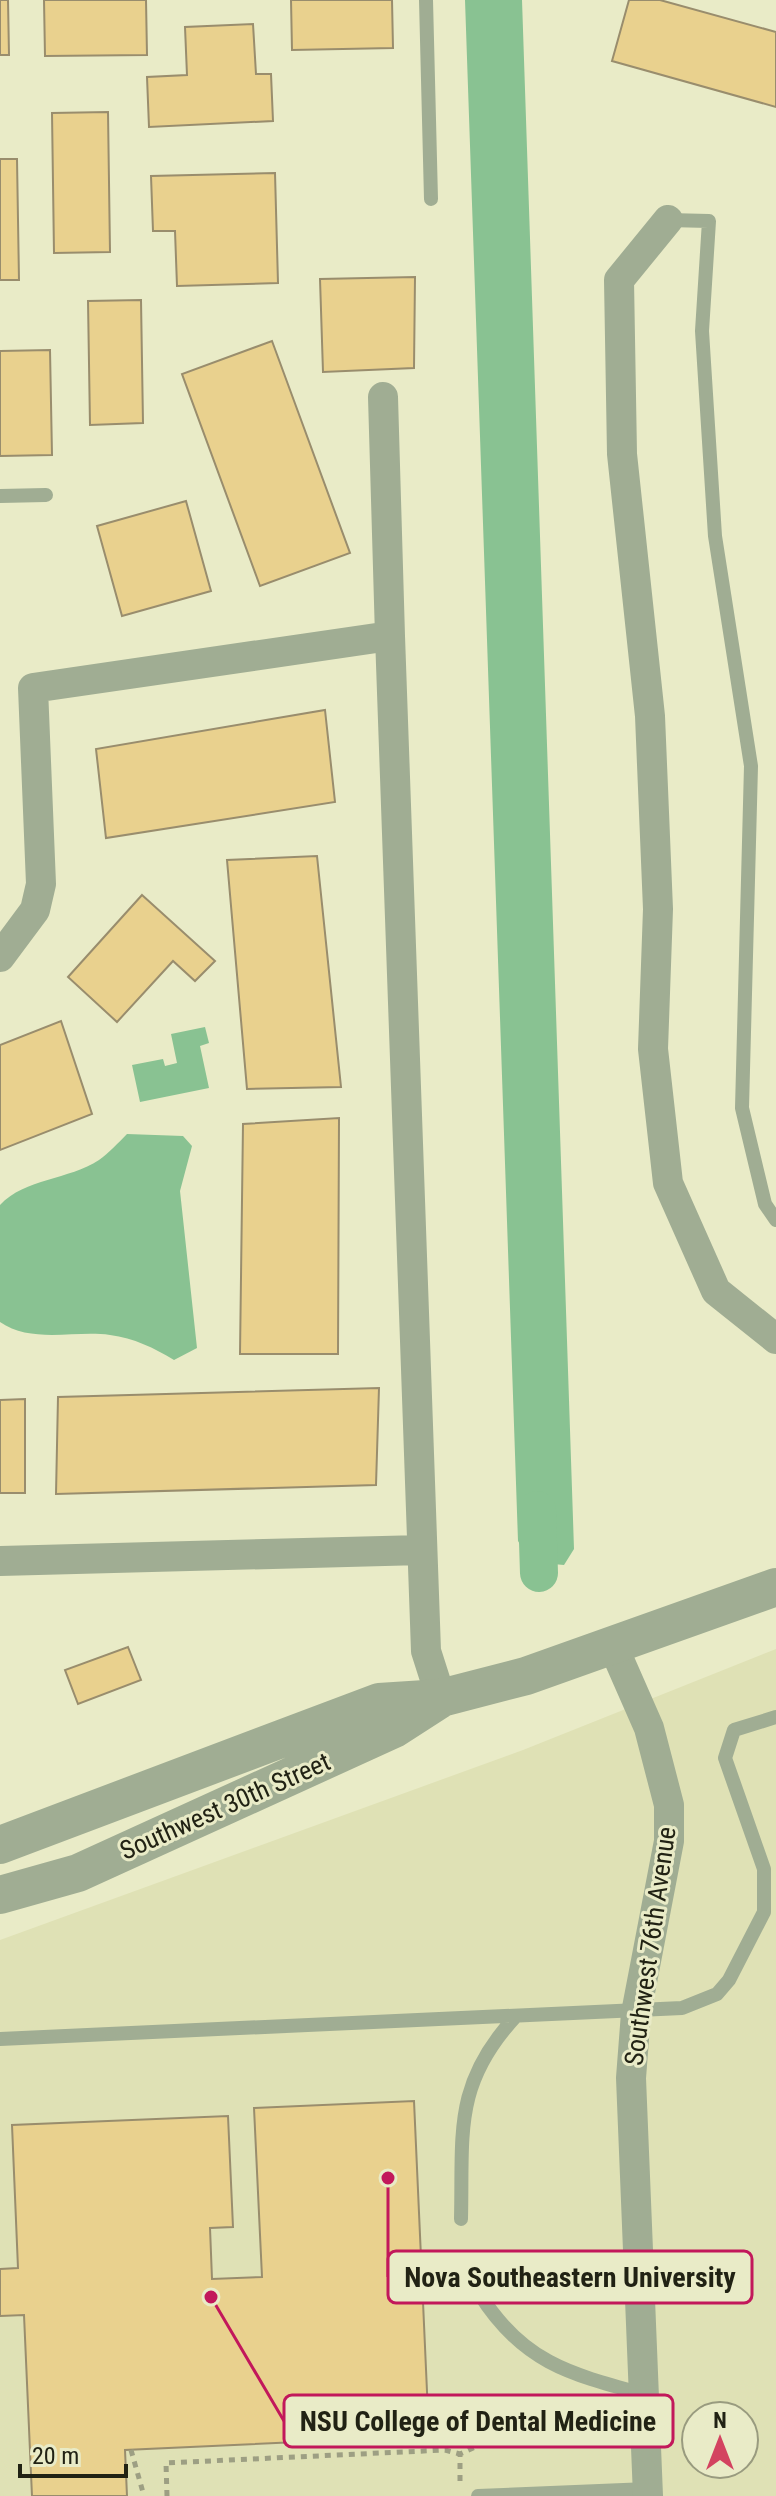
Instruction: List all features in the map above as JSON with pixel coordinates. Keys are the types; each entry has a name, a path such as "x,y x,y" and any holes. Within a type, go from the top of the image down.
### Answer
{"street":[{"path":"668,220 619,280 622,454 652,746 658,909 653,1049 668,1183 716,1291 776,1339"},
{"path":"383,397 426,1651 441,1698"},
{"path":"0,957 19,936 35,910 41,884 33,688 390,636"},
{"path":"0,1561 422,1550"},
{"name":"Southwest 30th Street","path":"0,1845 379,1702 441,1698 526,1676 776,1587"},
{"name":"Southwest 76th Avenue","path":"613,1646 649,1728 669,1805 669,1841 636,2013 631,2078 648,2492"},
{"name":"Southwest 30th Street","path":"0,1895 78,1873 394,1729 441,1698"}],"lane":[{"path":"426,0 431,199"},
{"path":"668,220 709,221 702,331 715,536 751,766 742,1108 765,1204 776,1220"},
{"path":"0,496 46,495"},
{"path":"0,2039 636,2013 682,2008 717,1994 749,1947 764,1912 764,1869 725,1758 734,1730 776,1717"},
{"path":"461,2219 463,2112 482,2056 516,2016"},
{"path":"479,2293 512,2337 544,2362 563,2371 644,2394"},
{"path":"478,2496 596,2490 648,2492"}],"path":[{"path":"167,2496 166,2463 445,2450 460,2454 480,2445 612,2443"},
{"path":"131,2450 144,2496"},
{"path":"460,2454 460,2482"}],"shaded area":[{"path":"465,0 522,0 574,1549 564,1565 531,1562 518,1541"},
{"path":"205,1027 209,1043 200,1046 209,1088 140,1102 132,1065 163,1059 165,1066 177,1063 171,1034"},
{"path":"127,1134 183,1136 192,1146 180,1191 197,1348 174,1360 144,1344 119,1336 25,1333 0,1322 0,1205 22,1189 87,1167"},
{"path":"776,1649 776,2496 0,2496 0,1940 523,1750"}],"building":[{"path":"0,0 8,0 9,55 0,55"},
{"path":"44,0 146,0 147,55 45,56"},
{"path":"291,0 392,0 393,48 292,50"},
{"path":"629,0 660,0 776,32 776,107 612,61"},
{"path":"253,24 256,74 271,74 273,121 149,127 147,77 187,75 185,27"},
{"path":"108,112 110,252 54,253 52,113"},
{"path":"0,159 17,159 19,280 0,280"},
{"path":"275,173 278,283 177,286 175,231 153,231 151,176"},
{"path":"415,277 414,368 323,372 320,279"},
{"path":"141,300 143,423 90,425 88,301"},
{"path":"272,341 350,553 260,586 182,374"},
{"path":"50,350 52,455 0,456 0,351"},
{"path":"186,501 211,591 122,616 97,526"},
{"path":"325,710 335,802 106,838 96,749"},
{"path":"317,856 341,1087 247,1089 227,860"},
{"path":"142,895 215,961 195,981 173,961 117,1022 68,977"},
{"path":"61,1021 92,1114 0,1150 0,1045"},
{"path":"339,1118 338,1354 240,1354 243,1124"},
{"path":"379,1388 376,1485 56,1494 58,1397"},
{"path":"25,1399 25,1493 0,1493 0,1400"},
{"path":"128,1647 141,1680 78,1704 65,1670"},
{"path":"414,2101 429,2436 125,2450 127,2496 32,2496 24,2315 0,2316 0,2269 18,2268 12,2125 228,2116 233,2227 210,2228 212,2279 262,2277 254,2108"}],"waterway":[{"path":"537,1510 539,1573"}],"place":[{"name":"Nova Southeastern University","path":"388,2178"},
{"name":"NSU College of Dental Medicine","path":"211,2297"}]}
